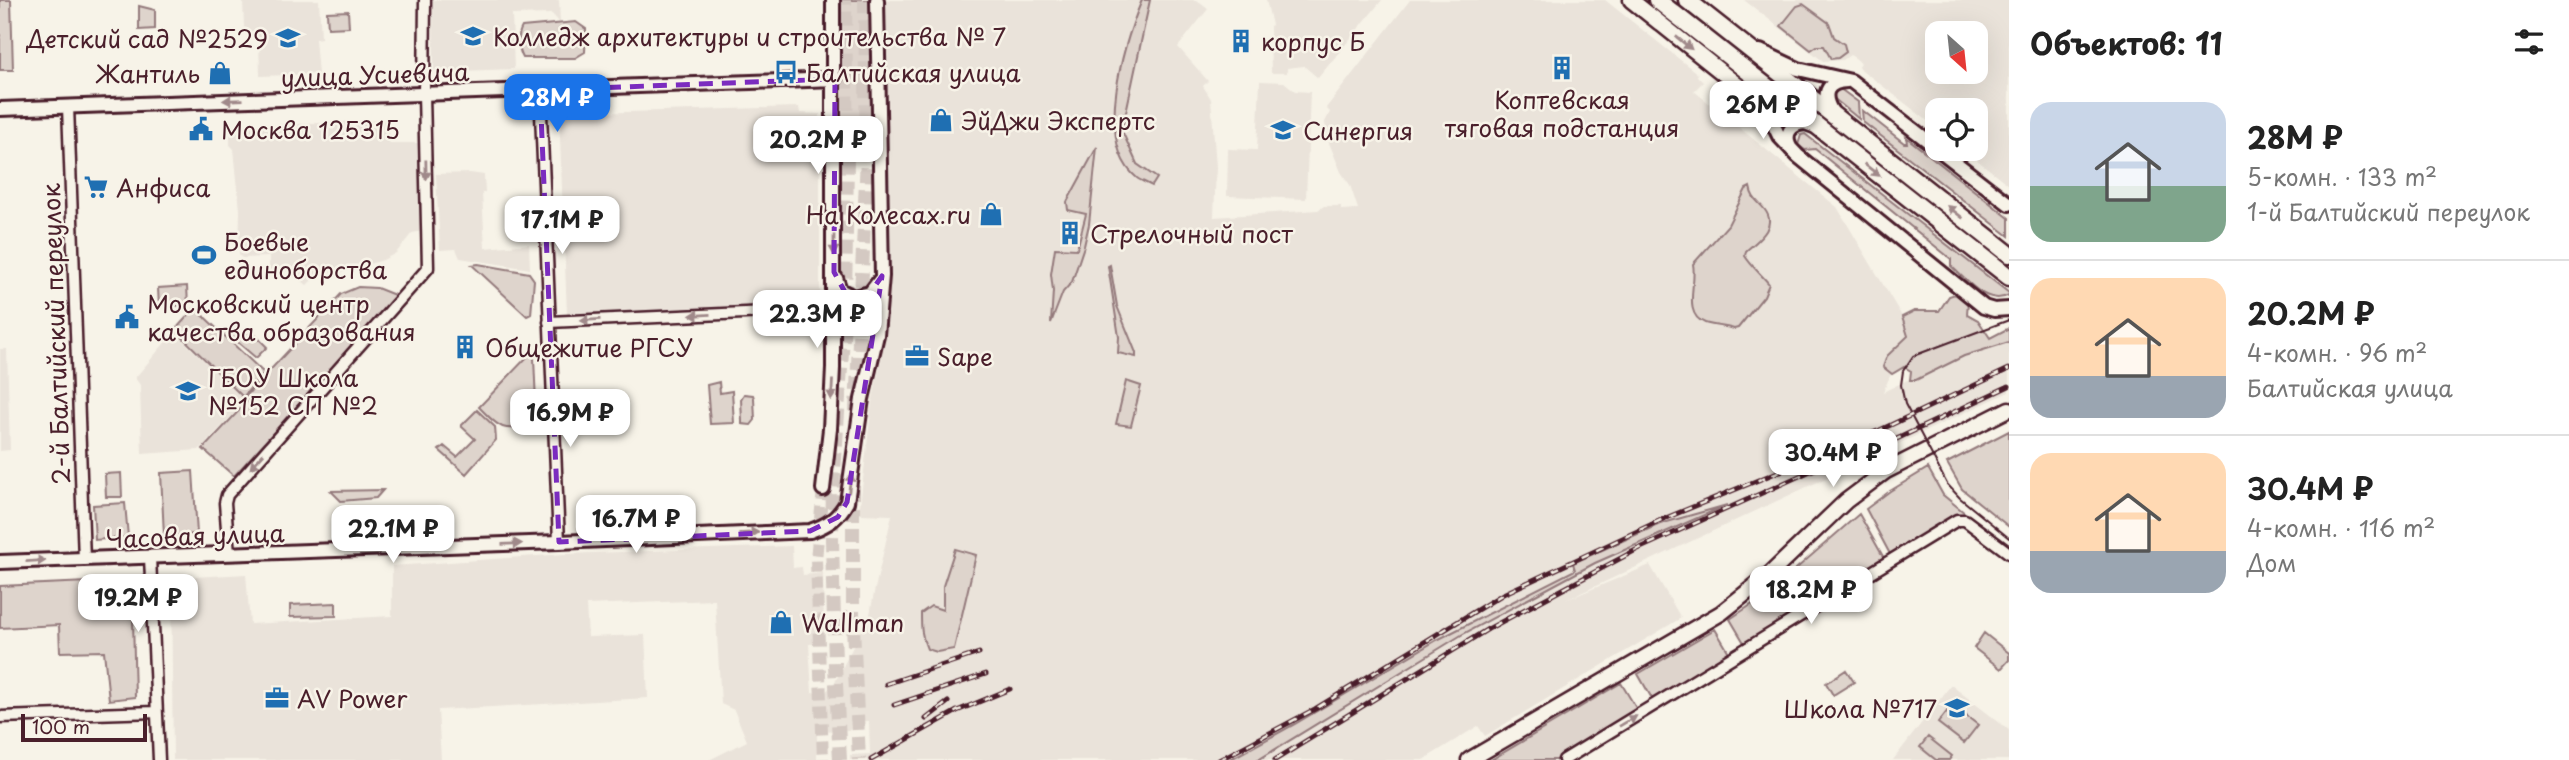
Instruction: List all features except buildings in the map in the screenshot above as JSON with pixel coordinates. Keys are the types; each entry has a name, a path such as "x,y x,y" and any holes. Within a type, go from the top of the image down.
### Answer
{"main road":[{"path":"1631,0 1765,107 1811,125"},
{"path":"1657,0 1811,125 2009,277"},
{"path":"1687,0 2009,254"},
{"path":"1469,760 1721,613 1770,574 1846,501 1886,471 2009,409"}],"street":[{"path":"229,554 225,503 227,495 428,268 425,0"},
{"path":"822,489 830,429 834,309 833,0"},
{"path":"834,272 840,290 853,297 870,293 882,276 877,0"},
{"path":"1734,37 1798,69 1850,81 1925,138"},
{"name":"улица Усиевича","path":"0,108 835,79"},
{"path":"1836,118 1826,100 1825,92 1833,83 1850,81"},
{"path":"540,90 559,542"},
{"name":"2-й Балтийский переулок","path":"68,106 84,560"},
{"path":"1765,107 1779,136 1793,152 1977,303 1994,310 2009,309"},
{"path":"1793,152 1787,135 1794,125 1811,125"},
{"path":"1954,161 2009,204"},
{"name":"Часовая улица","path":"0,562 559,542 810,531 824,527 838,517 847,502 862,398 877,335 882,276"},
{"path":"549,322 834,309"},
{"path":"1564,760 1957,520 1965,520 2009,553"},
{"path":"150,557 159,760"},
{"path":"0,717 156,712"}],"highlighted area":[{"path":"835,79 834,272 846,294 870,293 882,276 847,502 838,517 810,531 559,542 540,90"}],"shaded area":[{"path":"0,0 11,0 13,70 0,70"},
{"name":"Детский сад №2529","path":"243,0 319,0 321,38 315,39 318,74 260,76 259,39 244,28"},
{"name":"Колледж архитектуры и строительства № 7","path":"433,0 559,0 560,23 552,14 512,15 514,69 434,72"},
{"path":"838,0 874,0 873,150 842,150"},
{"path":"884,0 1196,0 1208,9 1178,47 1208,81 1203,86 1211,99 1216,167 1214,217 1318,210 1324,206 1341,206 1341,210 1358,209 1350,185 1341,172 1327,138 1325,122 1330,112 1326,108 1410,0 1605,0 1698,74 1703,82 1694,91 1837,207 1916,340 1902,349 1883,392 2009,330 2009,392 1566,600 1650,565 1681,618 1485,736 1478,726 1423,760 850,760 850,755 870,754 869,721 850,721 850,730 817,731 817,760 709,760 747,741 734,710 721,704 715,600 586,605 588,637 645,635 648,698 438,710 441,760 173,760 171,584 176,578 246,574 250,624 392,616 392,566 565,554 792,546 793,568 802,567 803,575 823,573 824,643 809,644 812,692 824,694 835,682 861,631 867,630 892,515 859,514 890,275"},
{"path":"1142,0 1150,0 1122,131 1137,164 1157,178 1152,186 1137,178 1124,162 1117,141 1114,117 1121,66"},
{"path":"1266,0 1382,0 1318,78 1304,66 1287,68 1287,73 1271,73 1272,25"},
{"path":"1744,0 2009,0 2009,185 1978,161 1988,161 1988,98 1925,98 1925,119 1858,67 1861,63 1850,55 1843,60 1823,61"},
{"path":"1803,4 1829,23 1834,37 1844,44 1846,52 1831,59 1824,46 1811,50 1781,26 1797,6"},
{"path":"139,6 155,10 155,29 139,30"},
{"path":"348,11 349,27 328,28 327,12"},
{"path":"576,22 586,29 585,52 575,58 523,58 519,42 522,27"},
{"name":"Синергия","path":"1260,81 1284,82 1295,91 1310,92 1306,199 1227,196 1228,149 1257,150"},
{"path":"1839,88 1858,102 1859,119 1832,97"},
{"path":"799,107 800,113 820,114 820,307 567,314 559,114"},
{"path":"1862,110 1904,143 1907,143 1906,137 1925,152 1925,161 1937,161 2009,218 2009,236 1863,122"},
{"path":"388,120 390,143 419,143 422,231 412,233 396,253 383,260 342,272 319,273 307,285 290,271 273,272 269,269 269,257 242,258 239,255 240,210 234,149 230,145 230,127"},
{"path":"1805,134 2009,295 1993,298 1978,290 1951,266 1951,259 1815,149 1805,150 1798,145 1801,135"},
{"path":"1097,147 1084,246 1072,282 1063,292 1051,323 1051,274 1055,248 1077,249 1086,214 1068,210 1067,202"},
{"path":"436,174 484,175 485,192 482,193 485,248 529,244 530,269 460,258 456,249 440,250"},
{"path":"1750,187 1754,197 1765,210 1769,222 1768,228 1746,251 1745,256 1769,284 1764,296 1738,328 1705,323 1698,319 1692,305 1693,264 1728,225 1746,189"},
{"path":"472,265 529,273 534,280 531,314 527,316"},
{"path":"1110,265 1117,306 1136,357 1118,353 1119,337 1108,266"},
{"path":"187,286 188,305 159,307 158,288"},
{"path":"358,287 377,288 397,296 234,476 203,449 248,401 245,397 341,294"},
{"path":"1958,293 1968,301 1967,314 1978,320 1990,338 2009,328 2009,342 1964,356 1916,380 1910,380 1911,371 1904,367 1892,374 1883,367 1887,356 1908,336 1902,317 1914,311 1939,311 1949,296"},
{"path":"195,308 264,373 243,397 175,330"},
{"name":"ГБОУ Школа №152 СП №2","path":"174,332 246,401 199,450 142,454 140,385 135,378"},
{"path":"227,333 254,334 267,347 256,358"},
{"path":"0,349 7,349 10,450 0,451"},
{"path":"530,354 534,358 537,425 505,428 479,407"},
{"path":"1126,381 1141,386 1131,426 1116,424"},
{"path":"719,382 720,393 732,391 734,423 710,424 707,385"},
{"path":"744,394 753,395 754,398 755,420 751,425 742,424 741,399"},
{"path":"477,410 495,427 496,440 466,474 439,450 444,446 457,457 475,439 461,426"},
{"path":"2009,431 2009,527 1962,489 1947,463"},
{"path":"1928,468 1943,495 1965,513 1891,556 1866,509"},
{"path":"193,471 197,534 164,536 161,473"},
{"path":"121,473 122,497 106,497 105,474"},
{"path":"383,490 376,498 341,501 331,491"},
{"path":"125,503 128,537 95,540 93,505"},
{"path":"1727,505 1595,563 1463,634 1258,760 1229,760 1437,640 1575,570 1573,563 1660,524"},
{"path":"1859,514 1885,560 1746,646 1730,619 1766,595"},
{"path":"955,549 976,555 954,649 937,652 927,649 921,613 931,606 943,610 943,586"},
{"path":"132,580 135,697 109,700 104,651 60,652 59,625 0,628 0,586"},
{"path":"336,603 336,616 290,617 290,605"},
{"path":"1715,629 1731,656 1654,702 1638,674"},
{"path":"1984,633 2009,653 2009,660 2001,669 1974,648"},
{"path":"1846,670 1854,682 1833,695 1826,683"},
{"path":"1621,683 1639,713 1560,760 1491,760"},
{"name":"Школа №717","path":"1951,685 2009,730 2009,760 1893,760"},
{"path":"1952,705 1978,725 1964,743 1938,723"},
{"path":"1928,737 1952,756 1949,760 1936,760 1920,747"}],"tunnel":[{"path":"840,760 832,539 845,307 845,0"},
{"path":"856,412 867,156 865,0"},
{"path":"853,485 853,625 859,760"},
{"path":"823,489 816,559 823,760"}],"tram line":[{"path":"2009,320 1913,356 1903,371 1901,385 1905,404 1947,484 2009,538"}],"railway":[{"path":"1219,760 1315,709 1503,594 1661,520 1880,430 2009,369"},
{"path":"1850,461 2009,386"},
{"path":"1275,760 1488,629 1636,550 1857,450"},
{"path":"886,684 979,653"},
{"path":"894,705 986,674"},
{"path":"871,760 957,711 1010,689"},
{"path":"926,719 948,702"}],"place":[{"name":"Колледж архитектуры и строительства № 7","path":"473,36"},
{"name":"Детский сад №2529","path":"288,38"},
{"name":"корпус Б","path":"1241,41"},
{"name":"Коптевская тяговая подстанция","path":"1562,68"},
{"name":"Балтийская улица","path":"786,72"},
{"name":"Жантиль","path":"220,73"},
{"name":"ЭйДжи Экспертс","path":"941,120"},
{"name":"Москва 125315","path":"201,129"},
{"name":"Синергия","path":"1283,130"},
{"name":"Анфиса","path":"96,187"},
{"name":"На Колесах.ru","path":"991,214"},
{"name":"Стрелочный пост","path":"1070,233"},
{"name":"Боевые единоборства","path":"204,255"},
{"name":"Московский центр качества образования","path":"127,317"},
{"name":"Общежитие РГСУ","path":"465,347"},
{"name":"Sape","path":"917,356"},
{"name":"ГБОУ Школа №152 СП №2","path":"188,391"},
{"name":"Wallman","path":"781,622"},
{"name":"AV Power","path":"277,698"},
{"name":"Школа №717","path":"1957,708"}]}
